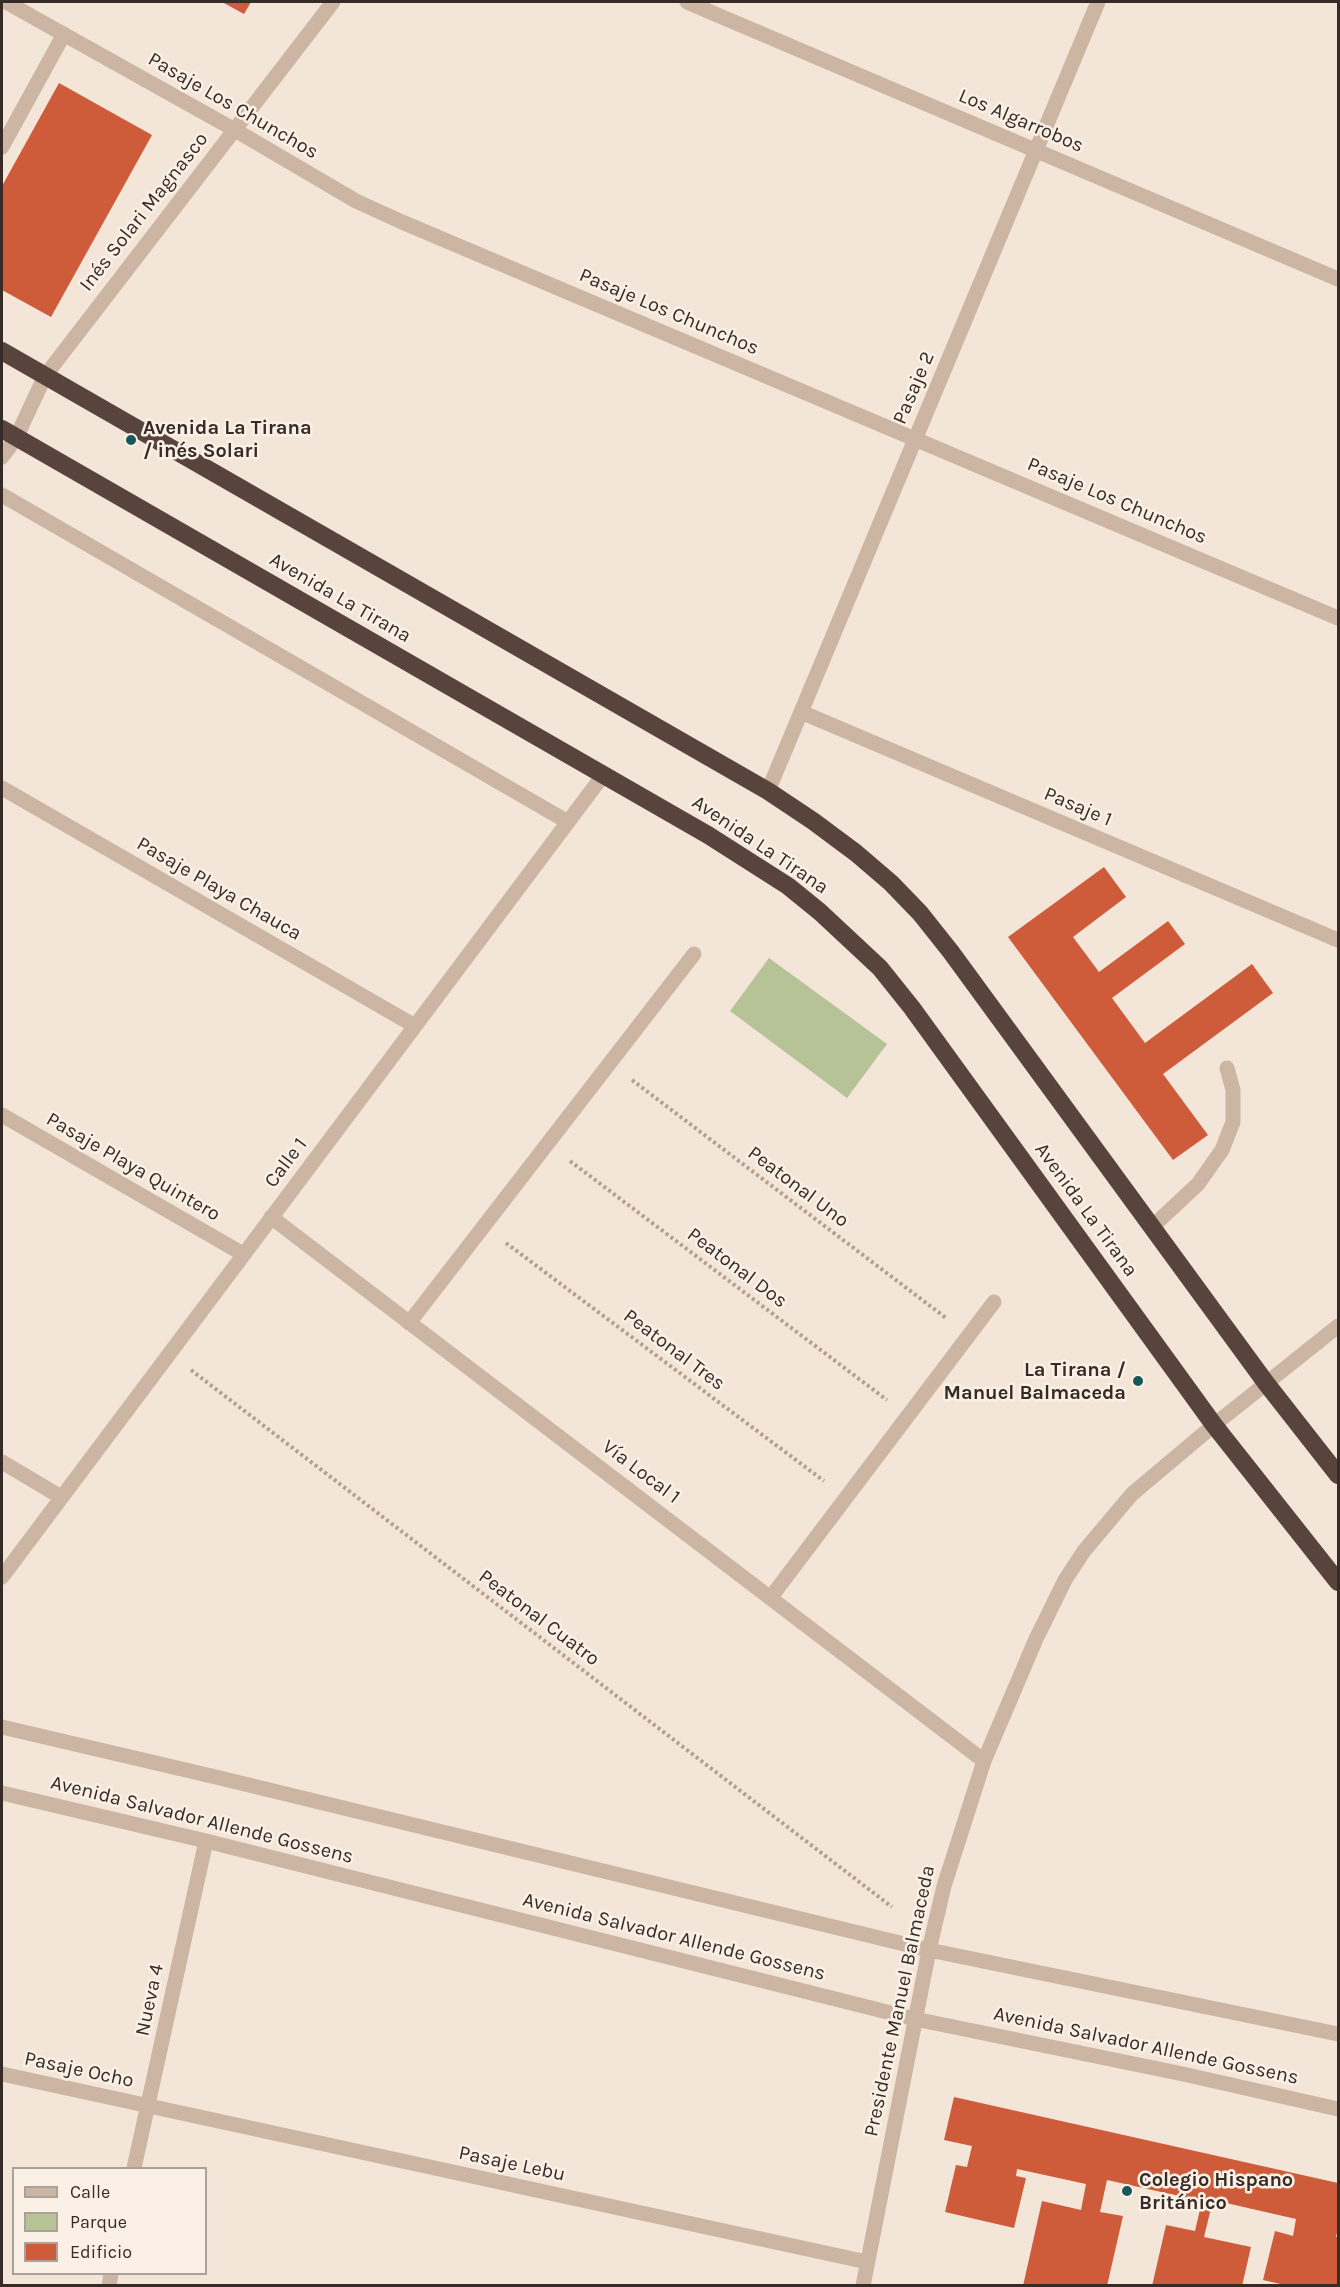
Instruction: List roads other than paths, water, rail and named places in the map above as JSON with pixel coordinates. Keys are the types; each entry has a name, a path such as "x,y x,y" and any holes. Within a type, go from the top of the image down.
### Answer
{"highway":[{"path":"2,351 768,791 813,820 856,853 891,883 920,913 987,999 1266,1383 1338,1475"},
{"name":"Avenida La Tirana","path":"9,433 708,835 788,886 835,925 880,968 912,1008 1214,1425 1338,1582"}],"street":[{"name":"Pasaje Los Chunchos","path":"6,2 235,130 356,201 1338,618"},
{"name":"Inés Solari Magnasco","path":"2,457 9,433 45,376 333,2"},
{"name":"Los Algarrobos","path":"687,2 1338,279"},
{"name":"Pasaje 2","path":"768,791 1098,2"},
{"path":"2,147 64,34"},
{"path":"2,495 568,822"},
{"name":"Pasaje 1","path":"801,712 1338,940"},
{"name":"Calle 1","path":"2,1577 604,774"},
{"name":"Pasaje Playa Chauca","path":"2,788 415,1026"},
{"path":"409,1323 694,954"},
{"path":"1152,1227 1198,1184 1222,1150 1233,1122 1233,1090 1227,1068"},
{"name":"Pasaje Playa Quintero","path":"2,1115 243,1254"},
{"name":"Vía Local 1","path":"271,1218 984,1761"},
{"path":"771,1597 994,1302"},
{"name":"Presidente Manuel Balmaceda","path":"863,2286 915,2019 944,1886 984,1761 1036,1639 1065,1580 1084,1551 1132,1494 1338,1326"},
{"path":"2,1462 62,1497"},
{"path":"2,1727 929,1950 1338,2034"},
{"name":"Avenida Salvador Allende Gossens","path":"2,1793 206,1841 915,2019 1183,2074 1338,2109"},
{"name":"Nueva 4","path":"134,2167 206,1841"},
{"name":"Pasaje Ocho","path":"2,2074 148,2106"},
{"name":"Pasaje Lebu","path":"148,2106 867,2262"}],"place":[{"name":"Avenida La Tirana / inés Solari","path":"131,440"},
{"name":"La Tirana / Manuel Balmaceda","path":"1138,1381"},
{"name":"Colegio Hispano Británico","path":"1127,2191"}]}
